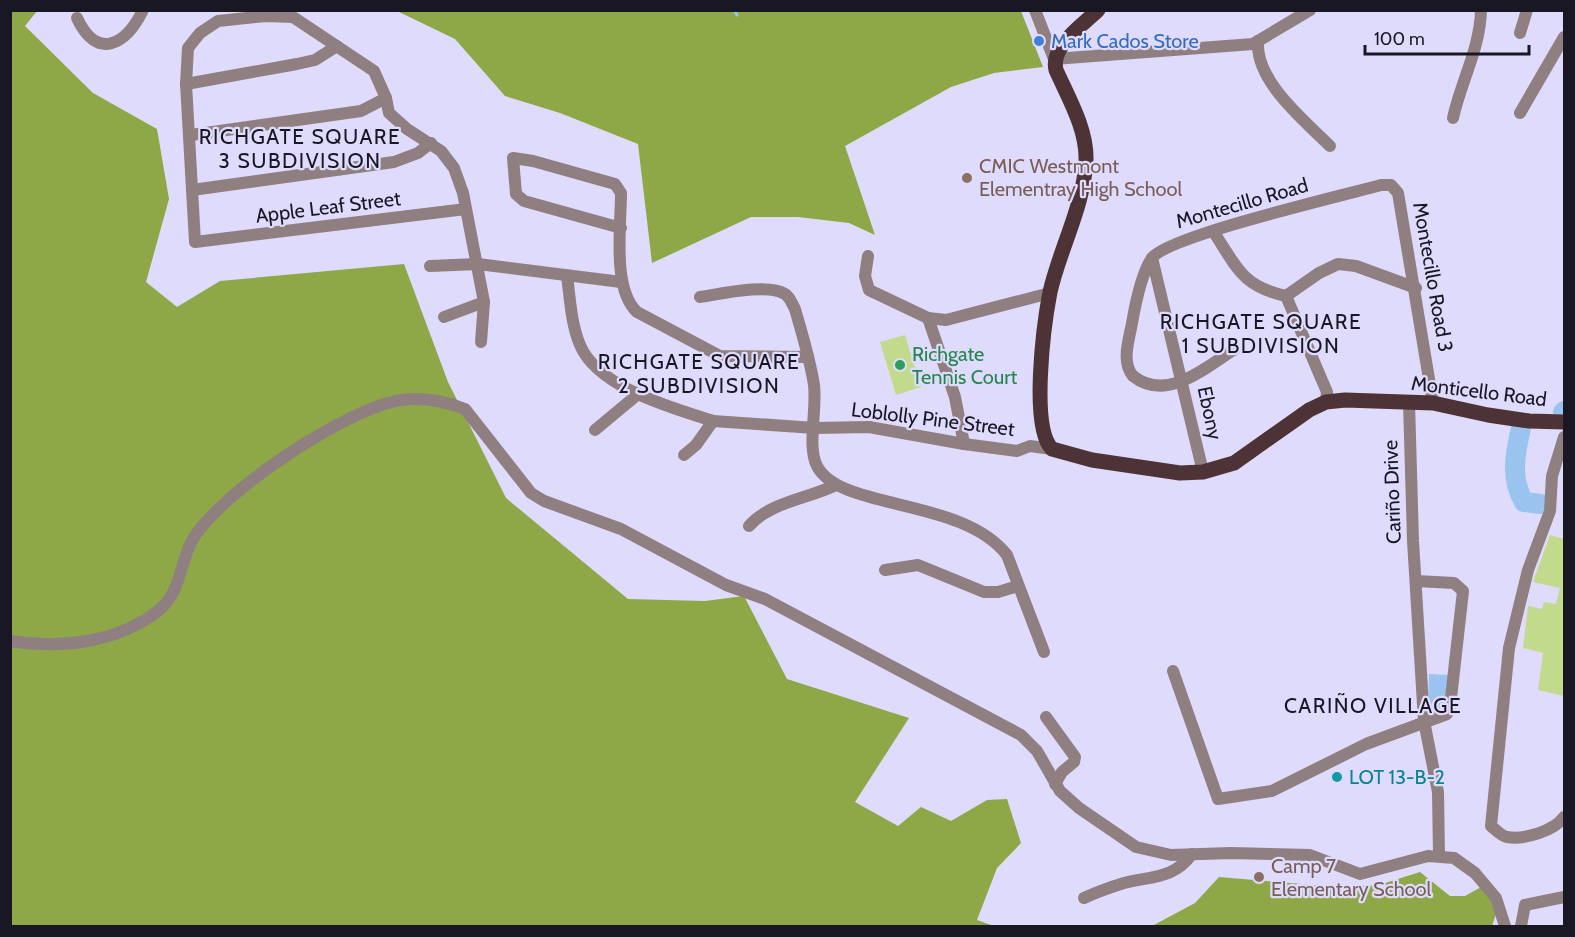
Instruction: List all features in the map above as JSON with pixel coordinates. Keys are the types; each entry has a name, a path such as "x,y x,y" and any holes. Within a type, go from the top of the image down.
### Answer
{"main road":[{"path":"1052,449 1043,432 1040,398 1050,293 1083,181 1086,159 1083,138 1056,70 1054,59 1060,48 1098,10"},
{"name":"Monticello Road","path":"1052,449 1092,460 1180,473 1203,472 1234,463 1289,423 1326,402 1345,400 1433,403 1498,417 1564,422"}],"street":[{"path":"76,18 83,32 90,37 106,45 117,44 135,28 143,10"},
{"path":"1035,10 1054,59 1250,44 1310,10"},
{"path":"1453,118 1459,91 1477,41 1481,10"},
{"path":"1520,33 1527,10"},
{"path":"430,143 418,153 394,162 192,190 191,135 186,84 186,56 190,43 224,15 292,14 374,71 386,98 389,113 397,123 430,143 441,151 460,179 484,302 481,342"},
{"path":"1520,113 1564,37"},
{"path":"1258,41 1258,55 1265,74 1330,146"},
{"path":"186,84 315,60 337,46"},
{"path":"191,135 361,111 386,98"},
{"path":"621,228 524,201 516,194 513,158 533,161 615,184 621,193 621,228 621,282 628,304 637,312 713,354 735,358 808,357"},
{"name":"Montecillo Road","path":"1152,258 1174,243 1382,185 1391,184 1398,193"},
{"name":"Apple Leaf Street","path":"192,190 195,242 466,209"},
{"name":"Montecillo Road 3","path":"1398,193 1416,288 1433,403"},
{"path":"1213,231 1247,281 1263,291 1286,296 1319,273 1338,264 1356,266 1416,288"},
{"path":"868,256 865,276 869,290 927,318 956,319 1050,293"},
{"path":"1152,258 1135,308 1127,366 1137,379 1159,386 1174,385 1235,349"},
{"name":"Ebony","path":"1152,258 1184,381 1203,472"},
{"path":"430,266 478,264 621,282"},
{"name":"Loblolly Pine Street","path":"567,276 580,346 594,364 637,394 713,421 815,428 869,427 1017,451 1030,446 1052,449"},
{"path":"700,297 762,289 784,293 795,309 814,386 815,428 811,446 818,468 836,485 940,513 987,535 1007,555 1044,652"},
{"path":"1286,296 1327,392 1326,402"},
{"path":"444,317 484,302"},
{"path":"927,318 955,397 964,444"},
{"path":"595,430 637,394"},
{"path":"10,641 69,645 94,640 138,623 156,612 174,595 194,539 222,504 313,438 366,410 401,400 433,400 465,409 531,493 544,501 621,529 718,581 765,599 999,723 1030,743 1055,784 1079,808 1136,847 1171,855 1310,855 1360,874 1439,855 1454,858 1476,873 1496,898 1505,927"},
{"name":"Cariño Drive","path":"1409,402 1424,721 1437,782 1439,855"},
{"path":"684,455 696,445 713,421"},
{"path":"1564,437 1552,476 1550,512 1528,570 1509,648 1491,826 1504,837 1518,837 1546,830 1564,817"},
{"path":"749,526 760,514 775,506 794,502 836,485"},
{"path":"885,570 918,565 984,592 998,592 1018,586"},
{"path":"1173,671 1218,799 1272,791 1366,744 1447,714 1450,707 1463,591 1454,583 1416,581"},
{"path":"1046,717 1075,757 1074,762 1062,772 1055,784"},
{"path":"1084,897 1127,882 1166,875 1178,869 1192,854"},
{"path":"1521,927 1525,904 1564,897"}],"green space":[{"path":"10,11 37,11 25,26 93,93 157,129 169,199 146,282 177,307 220,281 404,264 448,382 506,498 628,599 705,601 744,596 787,679 909,718 855,802 898,826 921,807 951,821 987,800 1007,799 1021,843 997,868 977,920 994,926 11,926"},
{"path":"397,11 1021,11 1043,67 994,73 951,87 845,146 875,235 849,223 798,217 751,217 652,263 638,144 560,113 505,96 455,39"},
{"name":"Richgate Tennis Court","path":"905,335 921,387 896,395 880,342"},
{"path":"1550,535 1564,539 1564,696 1538,690 1543,653 1523,648 1528,606 1542,609 1544,602 1556,604 1560,588 1533,582"},
{"path":"1420,872 1450,896 1465,896 1481,887 1488,893 1496,914 1492,926 1152,926 1195,903 1219,877 1337,887 1379,885"}],"water":[{"path":"1429,674 1448,675 1447,711 1428,711"}],"waterway":[{"path":"734,10 737,15"},
{"path":"1521,428 1515,466 1517,484 1524,502 1541,504"}],"place":[{"name":"Mark Cados Store","path":"1039,41"},
{"name":"CMIC Westmont Elementray High School","path":"967,178"},
{"name":"Richgate Tennis Court","path":"900,365"},
{"name":"LOT 13-B-2","path":"1337,777"},
{"name":"Camp 7 Elementary School","path":"1259,877"}],"district":[{"name":"RICHGATE SQUARE 3 SUBDIVISION","path":"300,149"},
{"name":"RICHGATE SQUARE 1 SUBDIVISION","path":"1261,334"},
{"name":"RICHGATE SQUARE 2 SUBDIVISION","path":"699,374"},
{"name":"CARIÑO VILLAGE","path":"1373,706"}]}
